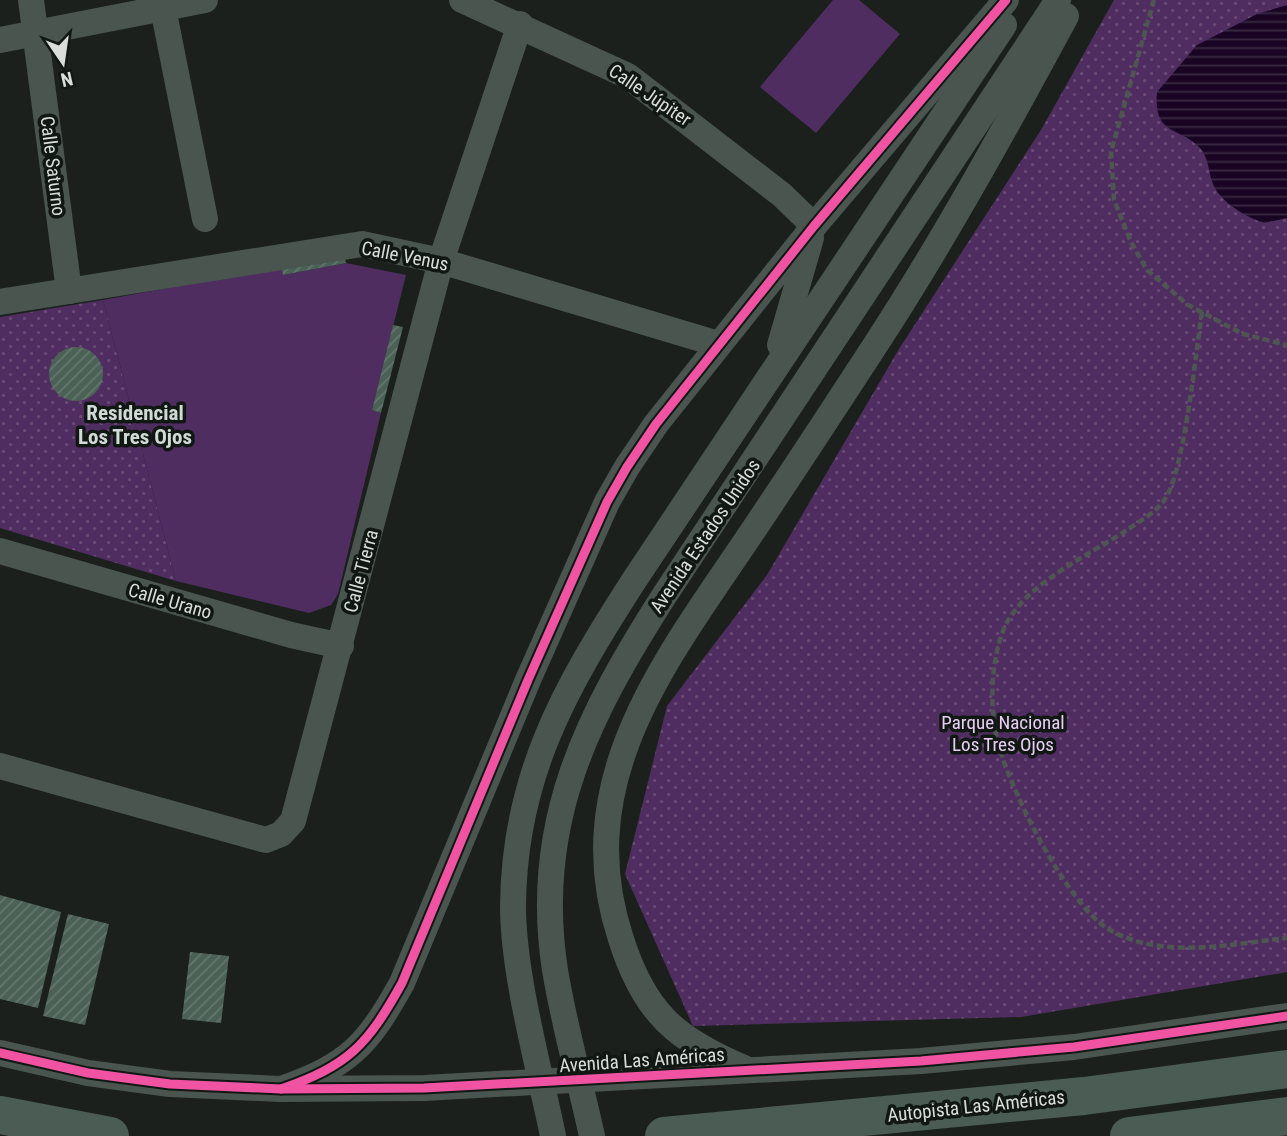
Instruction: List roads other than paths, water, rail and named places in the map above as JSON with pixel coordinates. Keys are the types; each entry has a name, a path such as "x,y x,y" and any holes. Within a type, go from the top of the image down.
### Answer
{"highway":[{"name":"Autopista Las Américas","path":"664,1136 1084,1096 1287,1069"},
{"path":"0,1115 110,1136"},
{"path":"1129,1136 1287,1116"}],"street":[{"name":"Calle Saturno","path":"31,0 69,291"},
{"path":"0,40 205,0"},
{"name":"Calle Júpiter","path":"462,0 520,24 628,76 739,160 814,226"},
{"path":"281,1089 319,1076 341,1064 362,1046 382,1020 408,971 528,680 607,502 656,424 814,226 1006,0"},
{"name":"Avenida Estados Unidos","path":"553,1136 521,975 513,908 516,847 530,780 552,721 583,659 1020,0"},
{"name":"Avenida Estados Unidos","path":"592,1136 555,969 550,909 555,836 565,789 589,725 620,665 1058,0"},
{"path":"749,1070 701,1049 679,1034 656,1011 635,976 615,924 608,889 605,852 613,784 637,716 664,661 929,263 1075,0"},
{"path":"163,8 205,219"},
{"name":"Calle Tierra","path":"0,766 266,840 281,834 293,821 441,261 520,24"},
{"path":"773,371 814,226"},
{"name":"Calle Venus","path":"0,302 362,244 441,261 718,344"},
{"name":"Calle Urano","path":"0,551 291,635 341,646"},
{"name":"Avenida Las Américas","path":"0,1053 88,1073 170,1084 281,1089 555,1083 921,1061 1074,1047 1287,1016"}],"district":[{"name":"Residencial Los Tres Ojos","path":"135,425"}],"park label":[{"name":"Parque Nacional Los Tres Ojos","path":"1003,733"}]}
